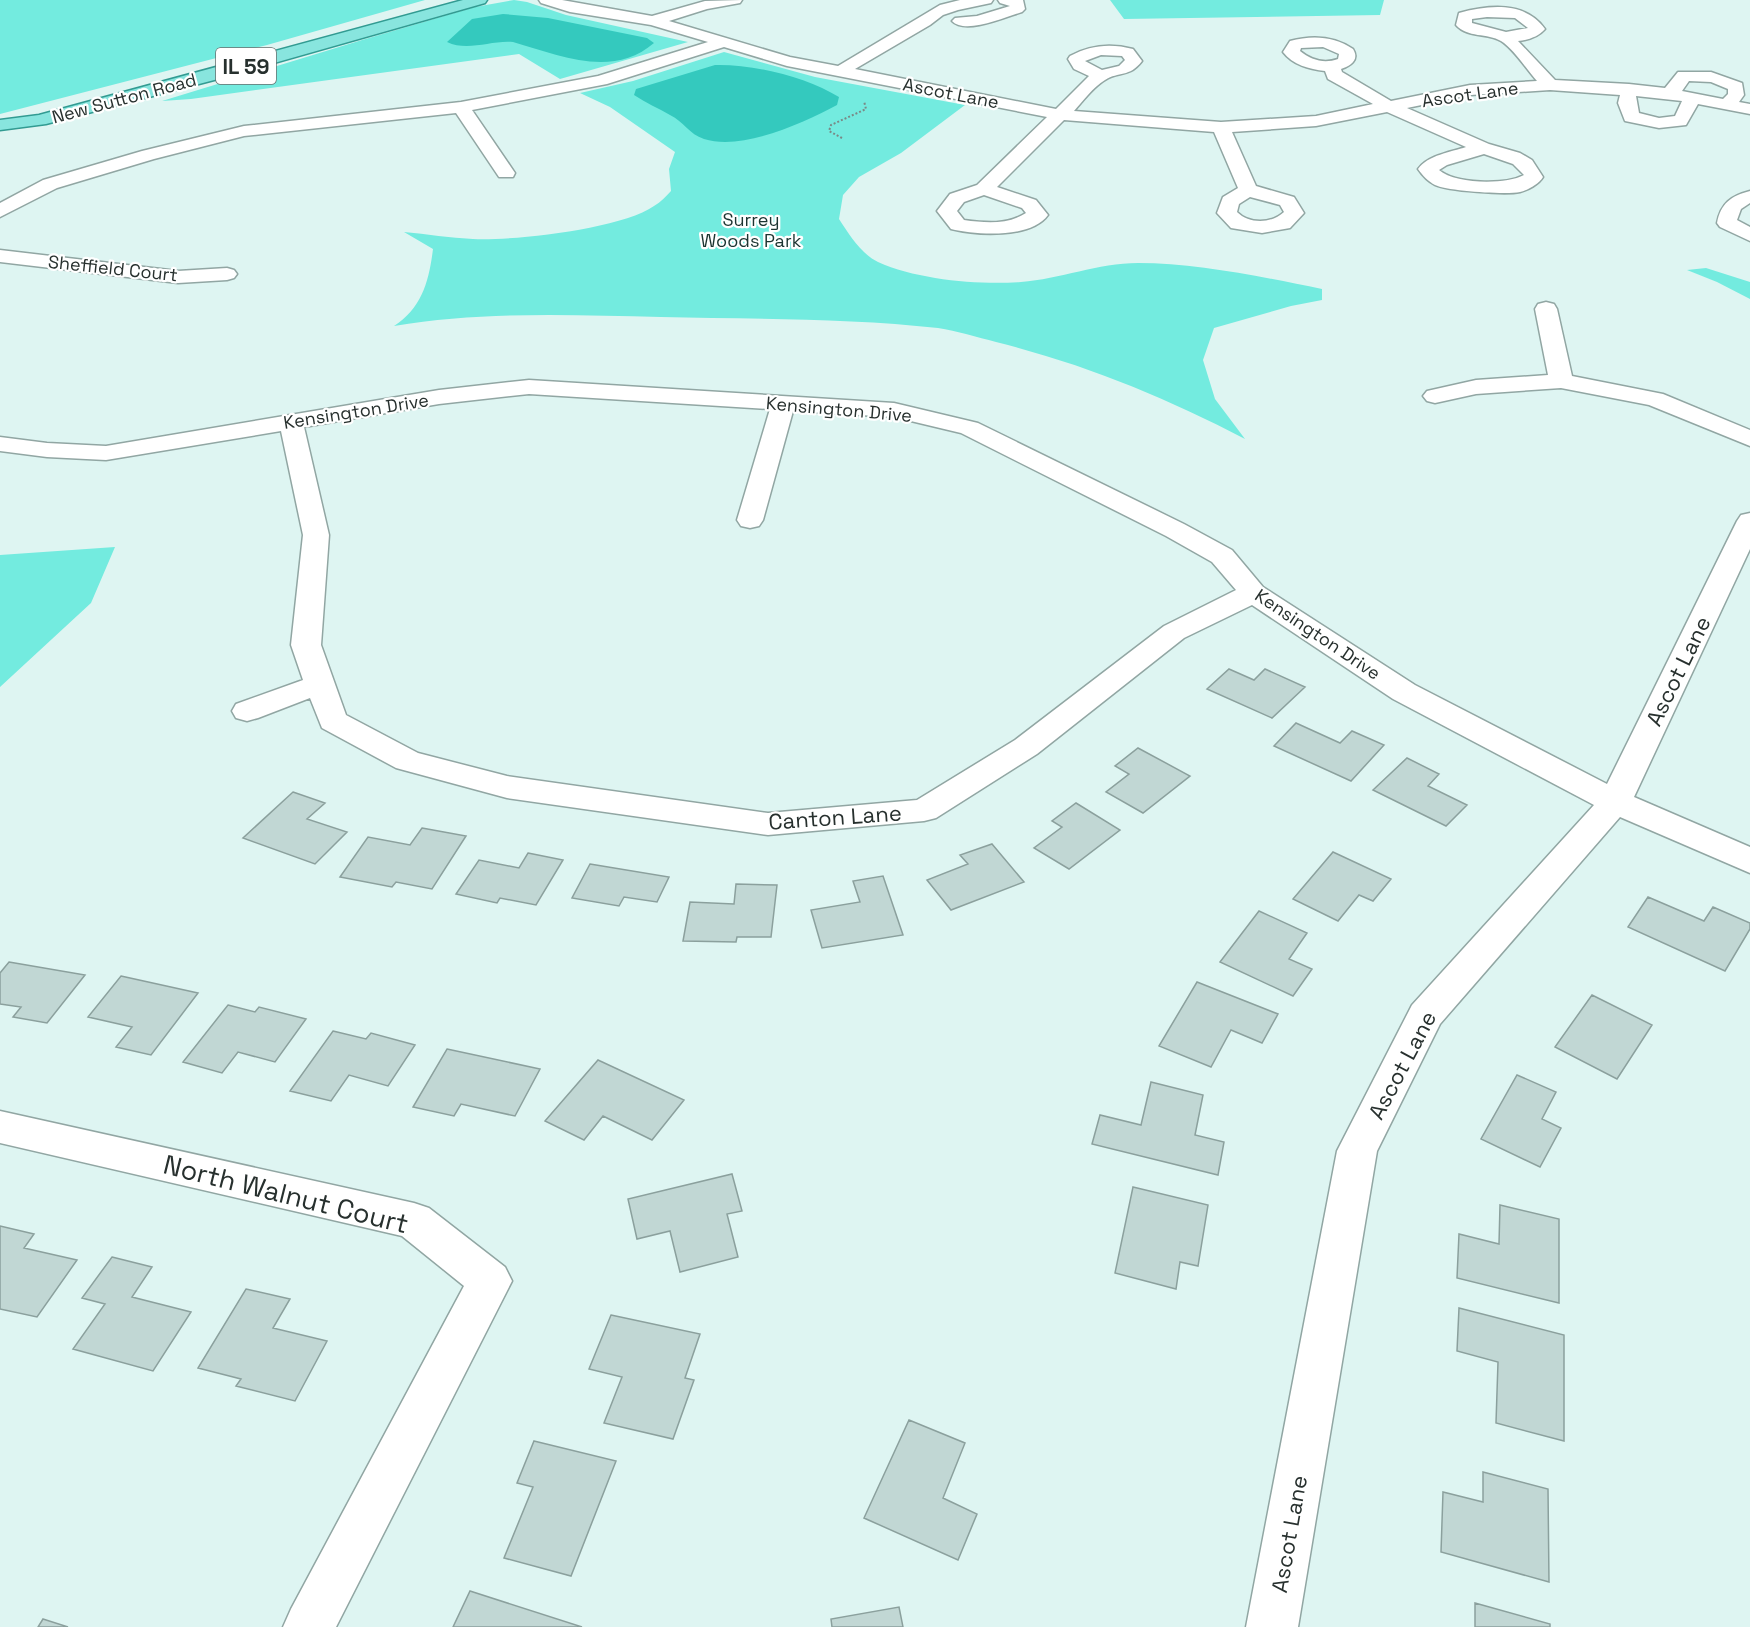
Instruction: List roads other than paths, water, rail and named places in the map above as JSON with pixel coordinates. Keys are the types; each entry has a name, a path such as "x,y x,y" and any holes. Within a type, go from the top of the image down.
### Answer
{"main road":[{"name":"New Sutton Road","path":"5,123 21,114 443,0"},
{"name":"New Sutton Road","path":"5,123 40,120 223,72 480,0"}],"street":[{"name":"Ascot Lane","path":"546,0 570,7 578,4 653,21 787,61 1062,115 1221,127 1317,121 1470,90 1550,85 1629,89 1672,94 1750,110"},
{"name":"Ascot Lane","path":"653,21 705,5 735,0"},
{"path":"841,71 944,9 986,0"},
{"path":"925,22 978,21 1017,9 1018,3 1005,0"},
{"name":"Ascot Lane","path":"1506,37 1550,85"},
{"path":"0,211 50,184 148,155 244,131 461,107 601,80 725,42"},
{"name":"Ascot Lane","path":"1332,67 1334,75 1390,107 1483,148 1511,156 1529,165 1534,177 1516,187 1474,186 1441,181 1427,169 1440,161 1483,148"},
{"path":"984,189 1062,115 1100,75"},
{"path":"1672,94 1675,85 1684,76 1703,75 1721,78 1736,87 1736,95 1728,104"},
{"path":"1629,89 1627,103 1631,117 1659,123 1680,121 1688,110 1692,97"},
{"path":"461,107 506,173"},
{"path":"1221,127 1248,190"},
{"path":"1750,196 1736,201 1729,212 1727,223 1750,235"},
{"name":"Sheffield Court","path":"0,256 178,277 227,274"},
{"path":"1546,309 1561,381"},
{"path":"1435,396 1476,387 1561,381 1655,399 1750,439"},
{"name":"Kensington Drive","path":"0,444 47,450 106,453 439,397 529,387 894,410 969,428 1175,530 1222,556 1254,593 1404,692 1615,802 1750,861"},
{"path":"750,520 783,404"},
{"name":"Canton Lane","path":"291,421 316,535 306,645 333,721 407,761 507,787 768,824 924,810 1026,747 1174,632 1254,593"},
{"name":"Ascot Lane","path":"1272,1627 1357,1151 1425,1015 1615,802 1739,571 1750,521"},
{"path":"248,711 320,684"},
{"name":"North Walnut Court","path":"0,1127 414,1221 490,1281 309,1627"}],"park label":[{"name":"Surrey Woods Park","path":"751,229"}]}
